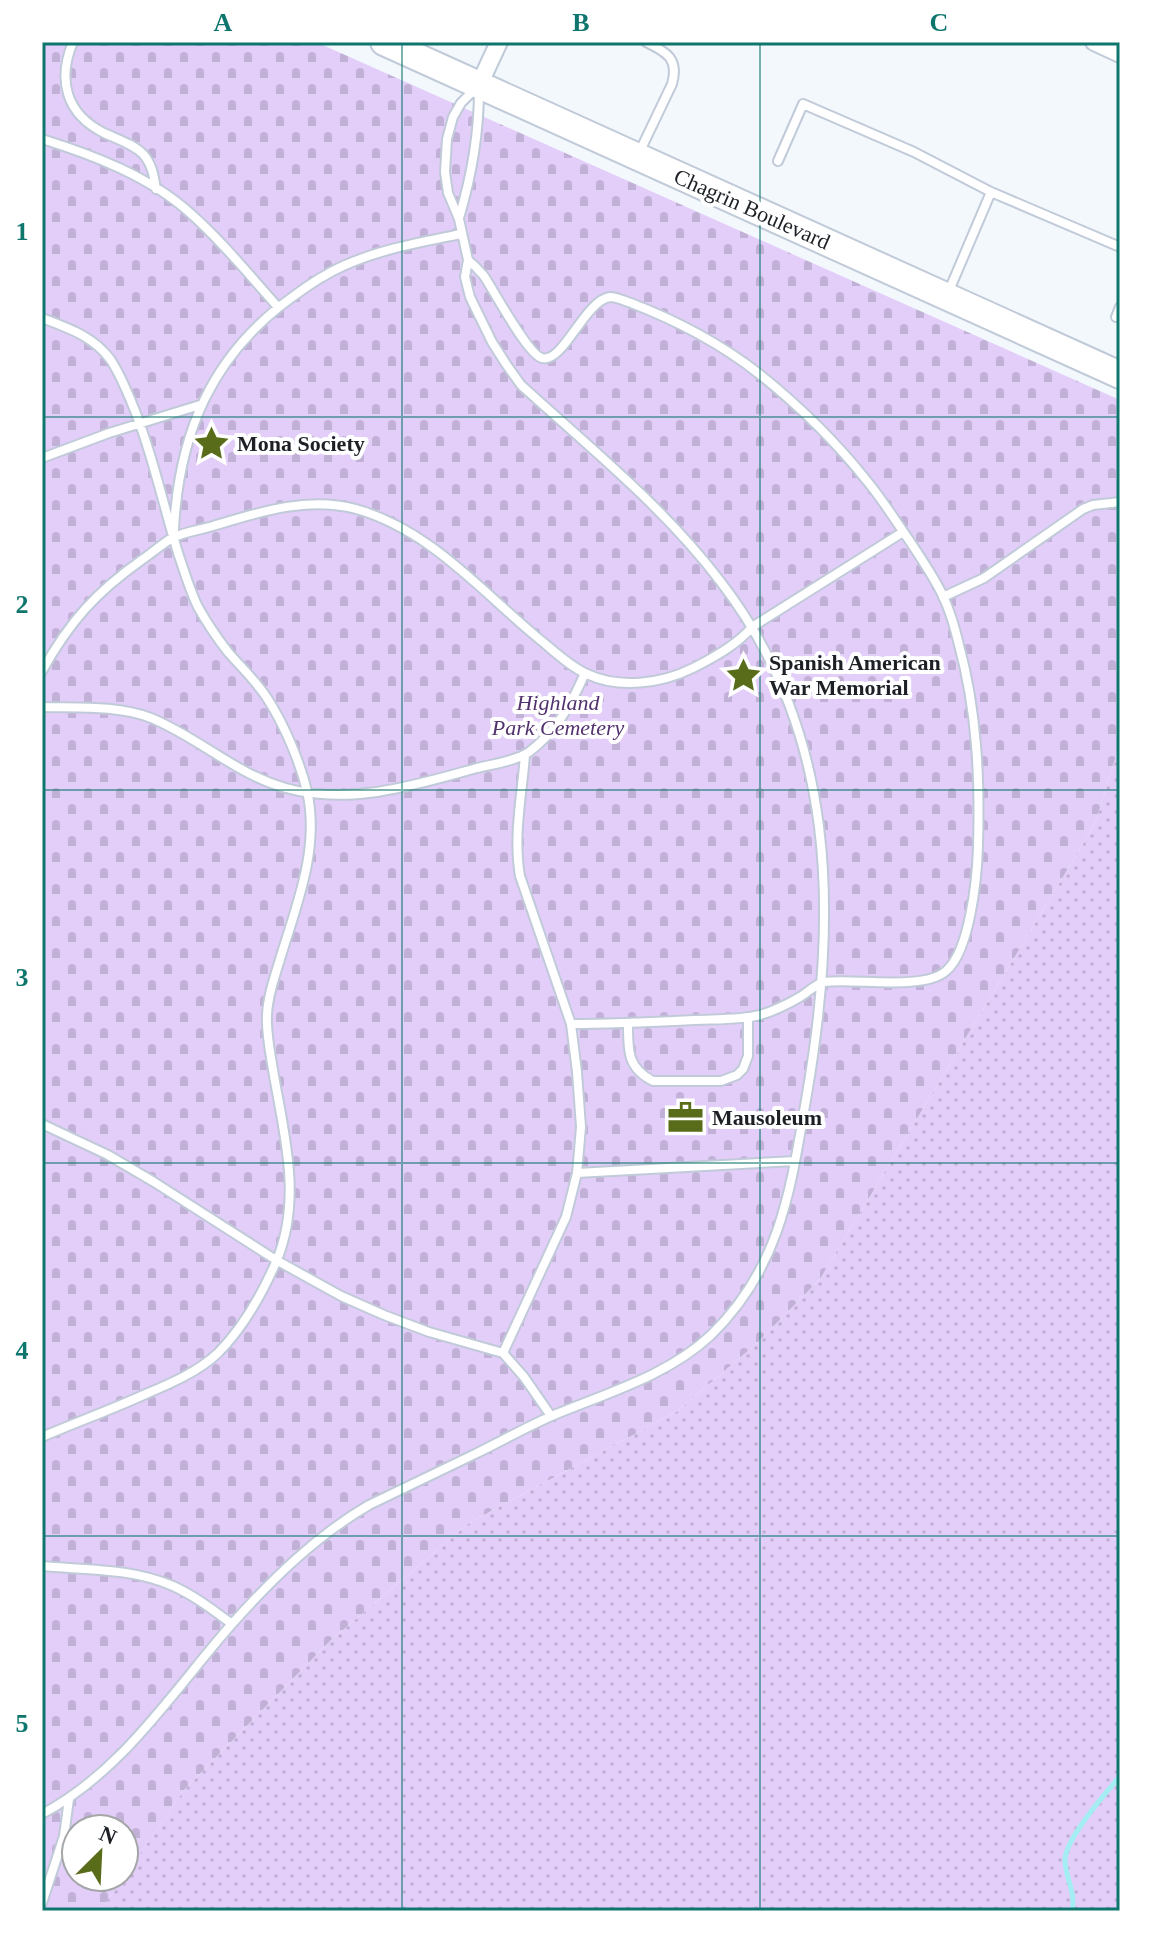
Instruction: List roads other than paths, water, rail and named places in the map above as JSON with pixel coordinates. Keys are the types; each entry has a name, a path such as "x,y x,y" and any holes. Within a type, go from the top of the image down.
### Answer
{"main road":[{"name":"Chagrin Boulevard","path":"384,42 1120,375"}],"street":[{"path":"479,85 499,42"},
{"path":"1094,42 1120,54"}],"lane":[{"path":"73,42 65,67 66,84 75,111 101,131 141,152 150,164 156,189"},
{"path":"637,157 675,72 672,60 663,50 646,42"},
{"path":"459,219 479,109 479,85"},
{"path":"42,1814 69,1799 101,1772 144,1729 232,1624 296,1559 342,1521 551,1416 664,1368 711,1335 752,1285 780,1224 795,1161 814,1050 824,902 814,792 801,738 783,686 752,627 720,580 664,516 521,385 492,342 470,297 465,277 468,260 459,219 448,193 445,172 446,147 457,110 479,85"},
{"path":"778,161 803,104 914,152 991,192 1120,247"},
{"path":"42,139 124,170 189,212 278,307"},
{"path":"946,297 991,192"},
{"path":"173,538 181,468 193,422 214,380 241,341 278,307 341,267 392,248 461,234"},
{"path":"468,260 481,271 538,357 550,358 559,351 589,312 601,301 612,297 650,310 756,371 814,424 867,480 903,532 943,597 968,681 978,767 978,863 961,950 948,970 925,980 820,982 777,1009 748,1017 571,1024"},
{"path":"1116,317 1120,307"},
{"path":"42,318 79,332 100,347 119,375 141,424 173,538 197,604 227,650 267,697 286,734 307,792 310,815 304,882 267,1010 267,1031 291,1188 288,1215 276,1260 244,1320 218,1353 169,1384 42,1437"},
{"path":"42,458 200,405"},
{"path":"943,597 984,578 1083,509 1120,502"},
{"path":"42,671 76,617 101,591 173,538 250,514 298,505 336,505 388,521 433,547 530,631 585,673 600,679 632,683 676,676 696,666 903,532"},
{"path":"42,707 103,708 150,718 247,772 286,789 329,795 362,794 428,782 525,755 546,739 585,673"},
{"path":"503,1353 566,1217 577,1173 581,1127 571,1024 520,876 517,859 518,812 525,755"},
{"path":"628,1024 631,1060 646,1077 653,1081 721,1081 733,1078 745,1064 749,1047 748,1017"},
{"path":"42,1124 108,1155 276,1260 341,1296 429,1332 503,1353 551,1416"},
{"path":"577,1173 795,1161"},
{"path":"42,1566 148,1577 183,1591 232,1624"},
{"path":"42,1903 64,1836 69,1799"}],"waterway":[{"path":"1072,1911 1073,1898 1065,1861 1067,1852 1087,1817 1120,1776"}],"place":[{"name":"Mona Society","path":"211,443"},
{"name":"Spanish American War Memorial","path":"743,675"},
{"name":"Mausoleum","path":"686,1117"}],"park label":[{"name":"Highland Park Cemetery","path":"558,714"}]}
